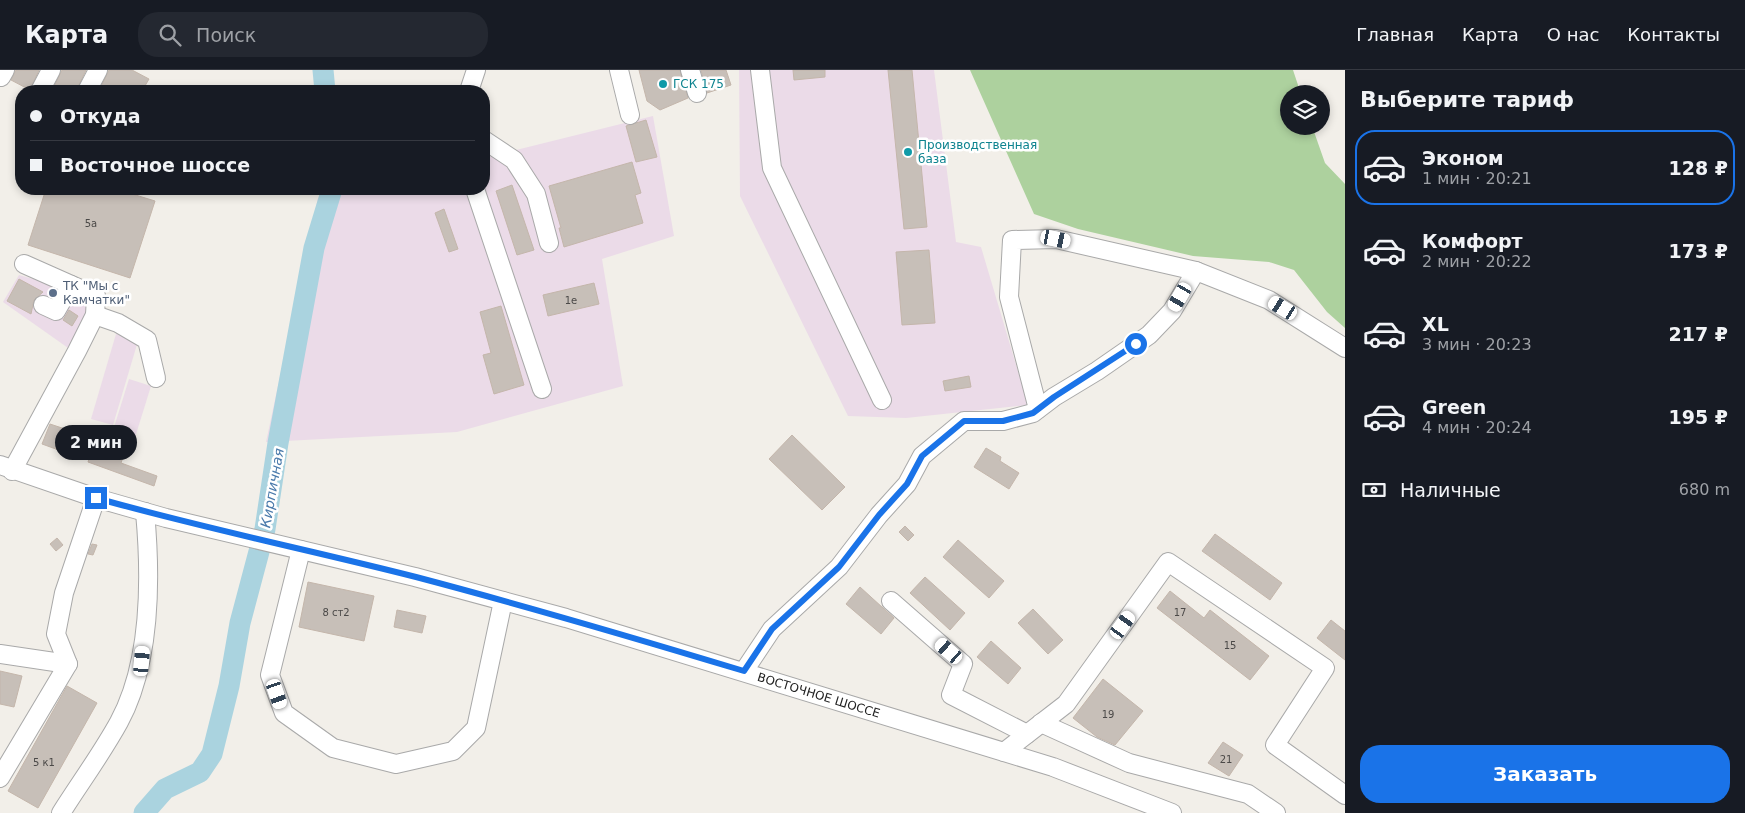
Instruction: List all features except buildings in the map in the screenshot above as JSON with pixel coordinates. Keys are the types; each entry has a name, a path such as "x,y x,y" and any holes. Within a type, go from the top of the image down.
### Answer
{"street":[{"path":"43,85 51,70"},
{"path":"90,85 98,70"},
{"path":"471,85 476,70"},
{"path":"618,70 630,115"},
{"path":"690,70 697,93"},
{"path":"760,70 772,168 882,400"},
{"path":"490,144 514,160 536,194 549,243"},
{"path":"477,195 542,389"},
{"path":"1038,410 1009,297 1012,240 1056,239 1196,271 1269,300 1345,348"},
{"path":"6,468 77,351 94,315 96,296 24,264"},
{"path":"744,671 772,629 839,567 879,515 907,484 922,456 964,421 1003,421 1038,410 1149,335 1172,311 1196,271"},
{"path":"43,306 56,311 71,285"},
{"path":"94,315 118,323 147,340 156,378"},
{"name":"ВОСТОЧНОЕ ШОССЕ","path":"6,468 145,512 504,601 744,671 1053,767 1172,813"},
{"path":"68,664 56,634 64,593 96,498"},
{"path":"61,813 120,721 142,661 149,551 145,512"},
{"path":"301,550 270,675 284,713 334,748 396,764 453,751 476,728 504,601"},
{"path":"1004,752 1066,704 1168,562 1325,668 1275,745 1345,795"},
{"path":"890,601 963,664 951,695 1129,763 1248,794 1276,813"},
{"path":"0,654 68,664"},
{"path":"0,778 68,664"}],"shaded area":[{"path":"739,70 934,70 956,242 981,247 1028,405 906,418 848,416 740,196"},
{"path":"653,116 674,236 602,259 623,386 457,432 266,442 318,198 330,195 490,195 490,157"},
{"path":"19,275 51,284 94,310 71,350 3,302"},
{"path":"116,334 138,341 113,425 91,419"},
{"path":"129,379 151,386 133,444 111,437"}],"green space":[{"path":"970,70 1293,70 1298,85 1280,85 1280,135 1315,135 1325,163 1345,184 1345,328 1327,312 1294,270 1269,262 1193,256 1078,229 1034,214"}],"waterway":[{"name":"Кирпичная","path":"323,70 324,85"},
{"name":"Кирпичная","path":"144,813 165,789 200,772 212,754 229,686 240,623 265,529 278,443 314,248 330,195"}],"place":[{"name":"ГСК 175","path":"663,84"},
{"name":"Производственная база","path":"908,152"},
{"name":"ТК \"Мы с Камчатки\"","path":"53,293"}],"route":[{"path":"96,498 166,518 415,577 566,618 744,671 772,629 791,614 839,567 879,515 907,484 922,456 964,421 1003,421 1033,413 1054,397 1097,371 1136,344"}]}
